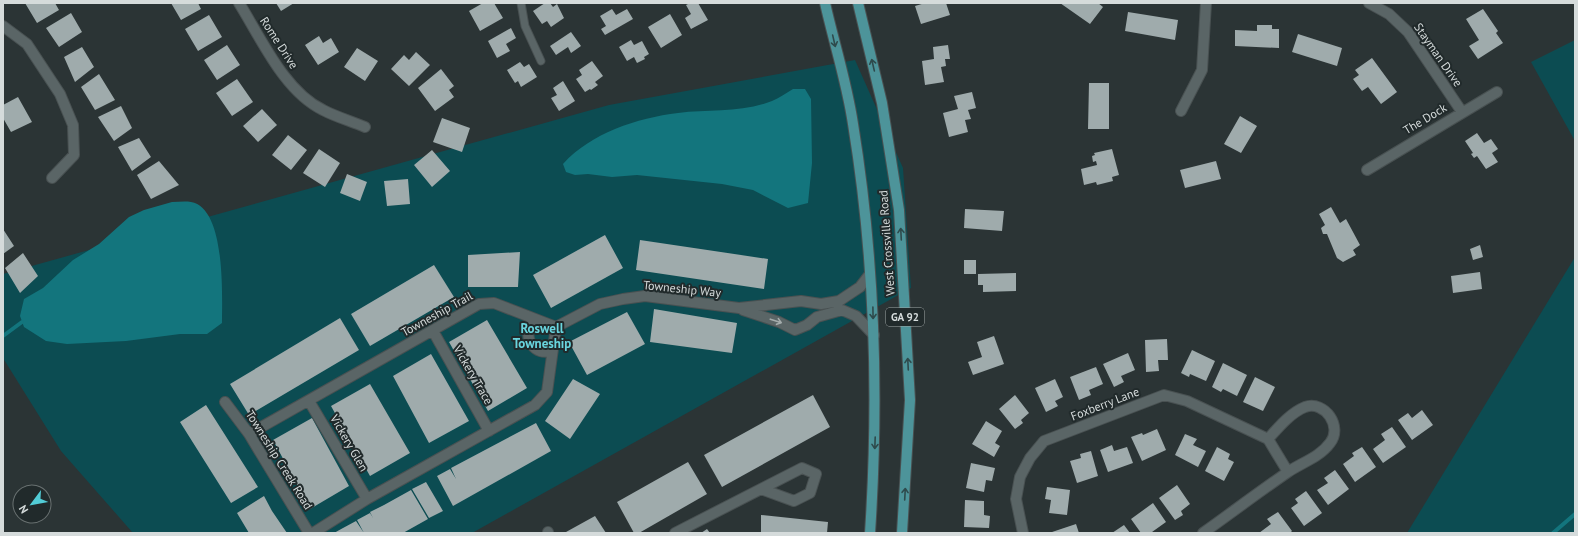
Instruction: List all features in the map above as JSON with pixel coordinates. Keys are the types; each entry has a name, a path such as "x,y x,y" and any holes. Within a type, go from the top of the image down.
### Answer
{"main road":[{"name":"West Crossville Road","path":"825,3 853,122 870,274 874,335 875,423 870,533"},
{"name":"West Crossville Road","path":"858,3 882,103 899,210 910,400 902,533"}],"street":[{"name":"Rome Drive","path":"239,3 276,66 294,88 321,110 365,127"},
{"path":"1181,111 1202,70 1206,3"},
{"name":"Stayman Drive","path":"1369,3 1389,14 1408,32 1462,112"},
{"path":"3,26 27,44 60,94 73,125 74,155 52,178"},
{"name":"The Dock","path":"1367,170 1497,92"},
{"path":"870,274 860,287 841,305 856,316 874,335"},
{"name":"Towneship Way","path":"556,327 600,304 645,296 739,308 801,301 841,305"},
{"name":"Towneship Trail","path":"249,434 479,304 494,304 556,327"},
{"name":"Towneship Way","path":"739,308 763,318 779,322 795,330 807,325 817,317 841,305"},
{"path":"539,321 531,322 528,328 528,338 533,347 539,351 547,352 552,350 555,345"},
{"path":"313,533 366,499 535,405 547,392 555,345 556,327"},
{"name":"Vickery Trace","path":"433,331 489,431"},
{"name":"Foxberry Lane","path":"1023,533 1016,499 1020,477 1030,458 1044,441 1164,395 1187,401 1268,438"},
{"name":"Vickery Glen","path":"309,400 366,499"},
{"name":"Towneship Creek Road","path":"225,402 249,434 309,533"},
{"path":"1203,533 1288,472 1319,454 1330,444 1334,435 1334,423 1325,412 1318,407 1306,407 1288,419 1268,438 1288,472"},
{"path":"675,533 802,468 816,474 810,493 794,500 761,489"}],"lane":[{"path":"521,3 525,26 541,61"}],"shaded area":[{"path":"1575,40 1575,141 1531,62"},
{"path":"855,60 903,168 911,288 472,533 133,533 61,451 3,358 3,274 609,105"},
{"path":"793,89 805,89 811,99 812,163 808,203 788,208 753,190 722,184 637,175 612,177 588,174 575,175 566,172 563,164 574,153 587,144 631,123 662,115 737,109 761,105 780,97"},
{"path":"172,202 191,202 202,208 211,220 220,255 222,323 207,334 180,334 126,341 67,344 46,341 24,327 20,316 24,299 43,288 73,260 99,244 129,217 144,210"},
{"path":"1575,257 1575,533 1407,533"}],"building":[{"path":"25,3 55,3 59,10 37,23"},
{"path":"171,3 198,3 201,9 181,20"},
{"path":"276,3 294,3 281,11"},
{"path":"483,3 494,3 503,18 480,31 469,11"},
{"path":"545,3 550,3 553,7 557,4 564,18 551,27 547,21 542,24 533,11"},
{"path":"690,3 698,3 708,20 691,29 685,18 691,14 686,5"},
{"path":"925,3 946,3 950,15 921,24 915,6"},
{"path":"1060,3 1098,3 1103,7 1090,24"},
{"path":"612,9 616,15 627,9 633,19 605,35 601,29 606,26 600,16"},
{"path":"1483,9 1498,31 1496,33 1503,43 1478,59 1469,46 1479,40 1466,19"},
{"path":"1128,12 1178,20 1175,40 1125,31"},
{"path":"71,13 82,32 59,47 46,28"},
{"path":"670,14 682,35 661,48 648,27"},
{"path":"209,15 222,37 198,51 185,29"},
{"path":"1257,25 1272,25 1272,29 1279,29 1279,48 1235,46 1235,30 1257,31"},
{"path":"511,28 516,38 506,44 510,51 497,58 488,41"},
{"path":"571,32 581,46 571,53 568,47 556,55 550,46"},
{"path":"1298,34 1342,48 1337,66 1292,52"},
{"path":"319,36 323,43 331,38 339,52 318,65 305,45"},
{"path":"631,40 634,45 642,41 649,54 644,57 645,59 637,63 634,57 627,61 619,47"},
{"path":"227,45 240,65 217,80 204,60"},
{"path":"948,45 950,59 945,59 946,66 941,67 944,82 925,85 922,61 934,59 933,47"},
{"path":"82,47 94,67 75,82 64,57"},
{"path":"357,48 378,61 365,81 344,67"},
{"path":"416,52 430,65 409,86 391,69 404,55 409,60"},
{"path":"1372,58 1397,92 1381,104 1368,87 1362,91 1353,79 1359,75 1355,70"},
{"path":"592,61 603,76 595,82 598,85 585,92 576,79 582,75 579,70"},
{"path":"520,62 524,67 529,64 537,77 521,87 518,81 515,83 507,70"},
{"path":"441,69 454,86 449,90 454,97 435,111 418,88"},
{"path":"99,74 115,100 95,110 81,87"},
{"path":"237,79 253,102 232,116 216,93"},
{"path":"563,81 575,101 559,111 551,98 557,95 553,88"},
{"path":"1089,83 1109,83 1109,129 1088,129"},
{"path":"972,92 976,108 968,110 971,119 965,120 968,132 949,137 943,113 958,109 954,96"},
{"path":"18,97 32,122 11,132 3,118 3,105"},
{"path":"121,106 132,128 114,141 98,117"},
{"path":"262,109 277,125 258,142 243,126"},
{"path":"1240,116 1257,126 1241,153 1224,144"},
{"path":"442,118 470,128 462,152 433,142"},
{"path":"1477,133 1484,143 1491,139 1498,149 1492,153 1498,162 1486,169 1477,156 1474,158 1471,154 1473,153 1465,141"},
{"path":"288,135 307,150 291,170 272,155"},
{"path":"139,138 151,157 132,171 118,147"},
{"path":"319,149 340,163 325,187 303,173"},
{"path":"1112,149 1119,175 1112,177 1113,181 1097,185 1096,182 1084,185 1081,169 1097,165 1096,161 1093,162 1092,156 1095,155 1094,153"},
{"path":"432,150 450,171 432,187 414,165"},
{"path":"159,161 179,185 151,199 137,175"},
{"path":"1216,161 1221,179 1185,188 1180,170"},
{"path":"347,174 367,182 360,201 340,193"},
{"path":"408,179 410,204 387,206 384,181"},
{"path":"1331,207 1340,223 1346,219 1360,245 1353,250 1356,255 1343,262 1337,258 1327,234 1323,234 1321,228 1325,225 1319,214"},
{"path":"965,209 1004,211 1002,231 964,228"},
{"path":"3,229 14,246 3,254"},
{"path":"605,235 623,268 551,308 533,275"},
{"path":"640,240 768,259 764,289 636,270"},
{"path":"1480,245 1483,257 1473,260 1470,249"},
{"path":"520,252 518,287 468,287 468,255"},
{"path":"23,253 38,276 20,293 5,268"},
{"path":"964,260 976,260 976,274 964,274"},
{"path":"434,265 454,297 370,346 351,314"},
{"path":"1480,272 1482,289 1453,293 1451,276"},
{"path":"1016,273 1016,291 983,292 983,285 978,285 978,274"},
{"path":"654,309 737,323 732,353 650,342"},
{"path":"627,312 645,344 587,375 569,342"},
{"path":"340,318 359,350 249,415 230,384"},
{"path":"487,320 527,388 488,411 449,342"},
{"path":"994,336 1004,364 973,375 968,362 982,357 977,342"},
{"path":"1167,339 1168,360 1158,360 1159,371 1146,372 1145,340"},
{"path":"1192,350 1215,361 1206,381 1190,374 1189,377 1181,373"},
{"path":"1128,353 1135,370 1121,376 1124,382 1114,387 1103,364"},
{"path":"431,354 469,421 429,443 393,376"},
{"path":"1223,363 1247,375 1237,396 1223,389 1221,392 1212,387"},
{"path":"1096,367 1103,384 1089,390 1091,395 1079,400 1070,377"},
{"path":"1255,377 1275,387 1263,411 1243,402"},
{"path":"573,379 600,394 570,439 545,421"},
{"path":"1055,379 1063,397 1055,401 1058,406 1046,412 1035,388"},
{"path":"370,384 410,453 370,476 331,406"},
{"path":"813,395 830,427 722,487 704,455"},
{"path":"1015,395 1029,413 1021,420 1023,423 1015,429 999,409"},
{"path":"206,405 258,487 231,503 180,422"},
{"path":"1422,410 1433,425 1412,440 1398,420 1408,413 1412,418"},
{"path":"312,418 349,486 310,509 273,440"},
{"path":"986,421 1002,431 995,443 1000,446 994,457 972,444"},
{"path":"536,423 551,451 453,506 437,476 450,469 456,479 451,468"},
{"path":"1392,427 1406,447 1383,463 1373,449 1385,440 1381,434"},
{"path":"1157,429 1166,450 1142,461 1131,437 1142,433 1143,435"},
{"path":"1185,434 1197,439 1193,445 1206,451 1198,467 1175,455"},
{"path":"1112,445 1114,451 1127,447 1133,463 1108,472 1100,450"},
{"path":"1217,447 1230,454 1228,459 1234,462 1224,481 1205,471"},
{"path":"1362,447 1376,467 1355,482 1343,464 1354,456 1352,453"},
{"path":"1091,451 1098,476 1077,483 1070,461 1081,458 1080,454"},
{"path":"688,462 707,494 639,533 634,533 617,502"},
{"path":"971,463 995,468 992,481 986,480 984,492 966,488"},
{"path":"1335,470 1349,489 1328,505 1317,490 1328,483 1324,478"},
{"path":"426,482 443,511 429,518 412,489"},
{"path":"1177,485 1190,504 1181,511 1183,515 1175,520 1159,498"},
{"path":"1047,487 1070,490 1067,515 1049,513 1051,500 1045,499"},
{"path":"411,490 428,519 403,533 364,533 357,520 370,513 373,518 370,512"},
{"path":"1306,491 1322,513 1304,526 1291,508 1298,503 1295,499"},
{"path":"264,496 287,533 249,533 237,513"},
{"path":"965,500 984,501 984,515 990,516 989,528 964,527"},
{"path":"1153,503 1166,522 1152,532 1153,533 1141,533 1131,519"},
{"path":"1278,512 1292,531 1290,533 1259,533 1271,524 1267,519"},
{"path":"761,515 828,522 827,533 761,533"},
{"path":"595,516 606,533 566,532"},
{"path":"356,521 364,533 346,533 343,528"},
{"path":"1076,524 1079,533 1049,533"},
{"path":"1124,525 1130,533 1112,533"},
{"path":"343,528 346,533 334,533"},
{"path":"707,529 710,533 701,533"}],"waterway":[{"path":"3,336 22,322"},
{"path":"1553,533 1575,514"}],"district":[{"name":"Roswell Towneship","path":"542,336"}]}
